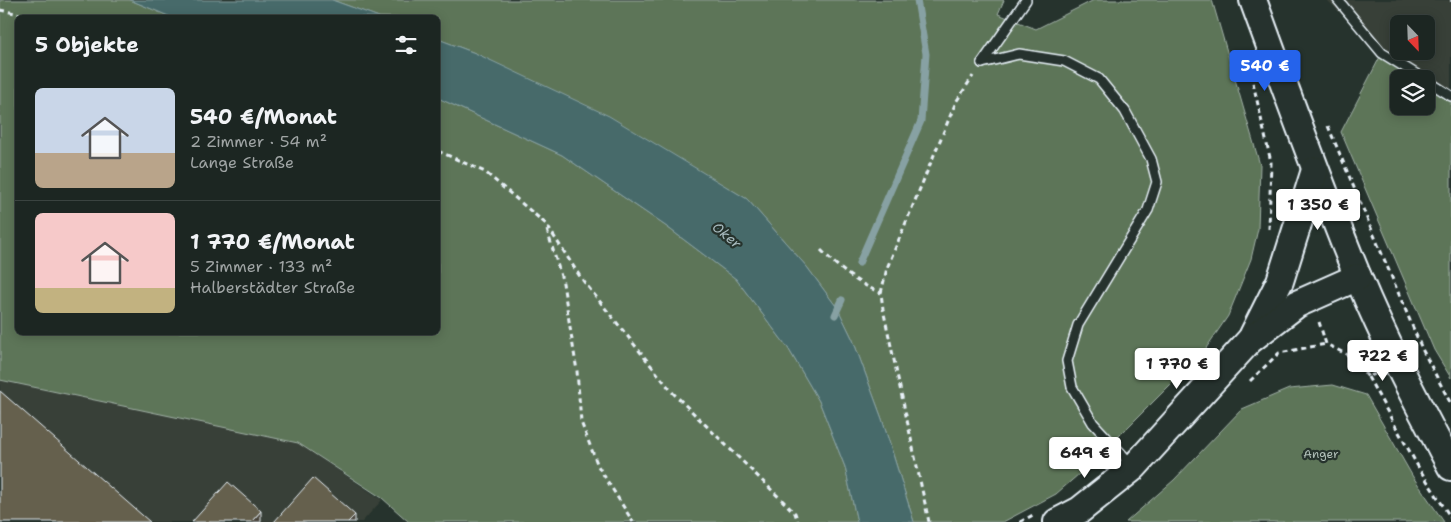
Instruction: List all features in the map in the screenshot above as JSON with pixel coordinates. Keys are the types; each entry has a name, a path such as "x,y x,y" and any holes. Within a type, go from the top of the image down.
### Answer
{"main road":[{"path":"1253,0 1315,170 1358,277 1396,362 1451,467"},
{"path":"1250,340 1280,281 1315,170"},
{"path":"1046,518 1080,510 1134,468 1250,340 1297,304 1358,277"}],"lane":[{"path":"982,62 1026,0"},
{"path":"1338,0 1382,53 1409,70"},
{"path":"982,62 1020,54 1064,61 1099,79 1125,110 1151,159 1157,182 1148,210 1078,325 1067,361 1072,387 1093,423 1134,468"},
{"path":"1435,86 1451,96"}],"path":[{"path":"0,10 24,15"},
{"path":"929,522 881,293 887,268 956,102 982,62"},
{"path":"1250,70 1271,162 1268,248 1287,259"},
{"path":"1326,120 1422,349 1451,404"},
{"path":"440,152 485,172 546,224 581,278 673,393 795,513 798,522"},
{"path":"546,224 564,283 577,371 581,422 598,466 634,522"},
{"path":"821,250 841,271 861,284 881,293"},
{"path":"1312,297 1326,344 1352,357 1368,377 1420,470 1451,518"},
{"path":"1368,377 1422,349"},
{"path":"1020,522 1046,518"}],"shaded area":[{"path":"1327,0 1451,0 1451,96 1435,86 1435,70 1409,70 1393,60 1435,60 1435,15 1390,15 1390,58 1382,53"},
{"path":"0,380 298,443 382,500 362,522 0,522"}],"green space":[{"path":"0,0 130,0 166,15 15,15 15,335 440,335 440,99 562,155 667,227 736,279 788,348 819,401 845,467 857,522 409,522 382,498 298,443 0,380"},
{"path":"332,0 1004,0 998,14 1036,29 1094,0 1212,0 1260,165 1258,229 1251,259 1228,316 1204,351 1094,461 1056,494 1003,522 914,522 882,419 853,340 838,309 807,267 747,199 682,161 475,53 440,40 440,15 373,15"},
{"path":"1382,53 1390,58 1390,60 1393,60 1409,70 1390,70 1390,115 1435,115 1435,85 1451,95 1451,378 1434,350 1341,132"},
{"name":"Anger","path":"1333,385 1366,395 1413,477 1444,522 1126,522 1174,480 1242,409 1289,389"}],"water":[{"path":"130,0 332,0 373,15 166,15"},
{"name":"Oker","path":"440,40 475,53 609,116 747,199 807,267 838,309 853,340 882,419 914,522 857,522 845,467 819,401 788,348 736,279 667,227 562,155 440,99"}],"building":[{"path":"0,391 150,522 0,522"},
{"path":"313,478 355,515 348,522 274,522"},
{"path":"228,482 261,511 251,522 192,522"}],"waterway":[{"path":"859,263 921,121 926,54 917,0"},
{"path":"835,315 842,300"}]}
